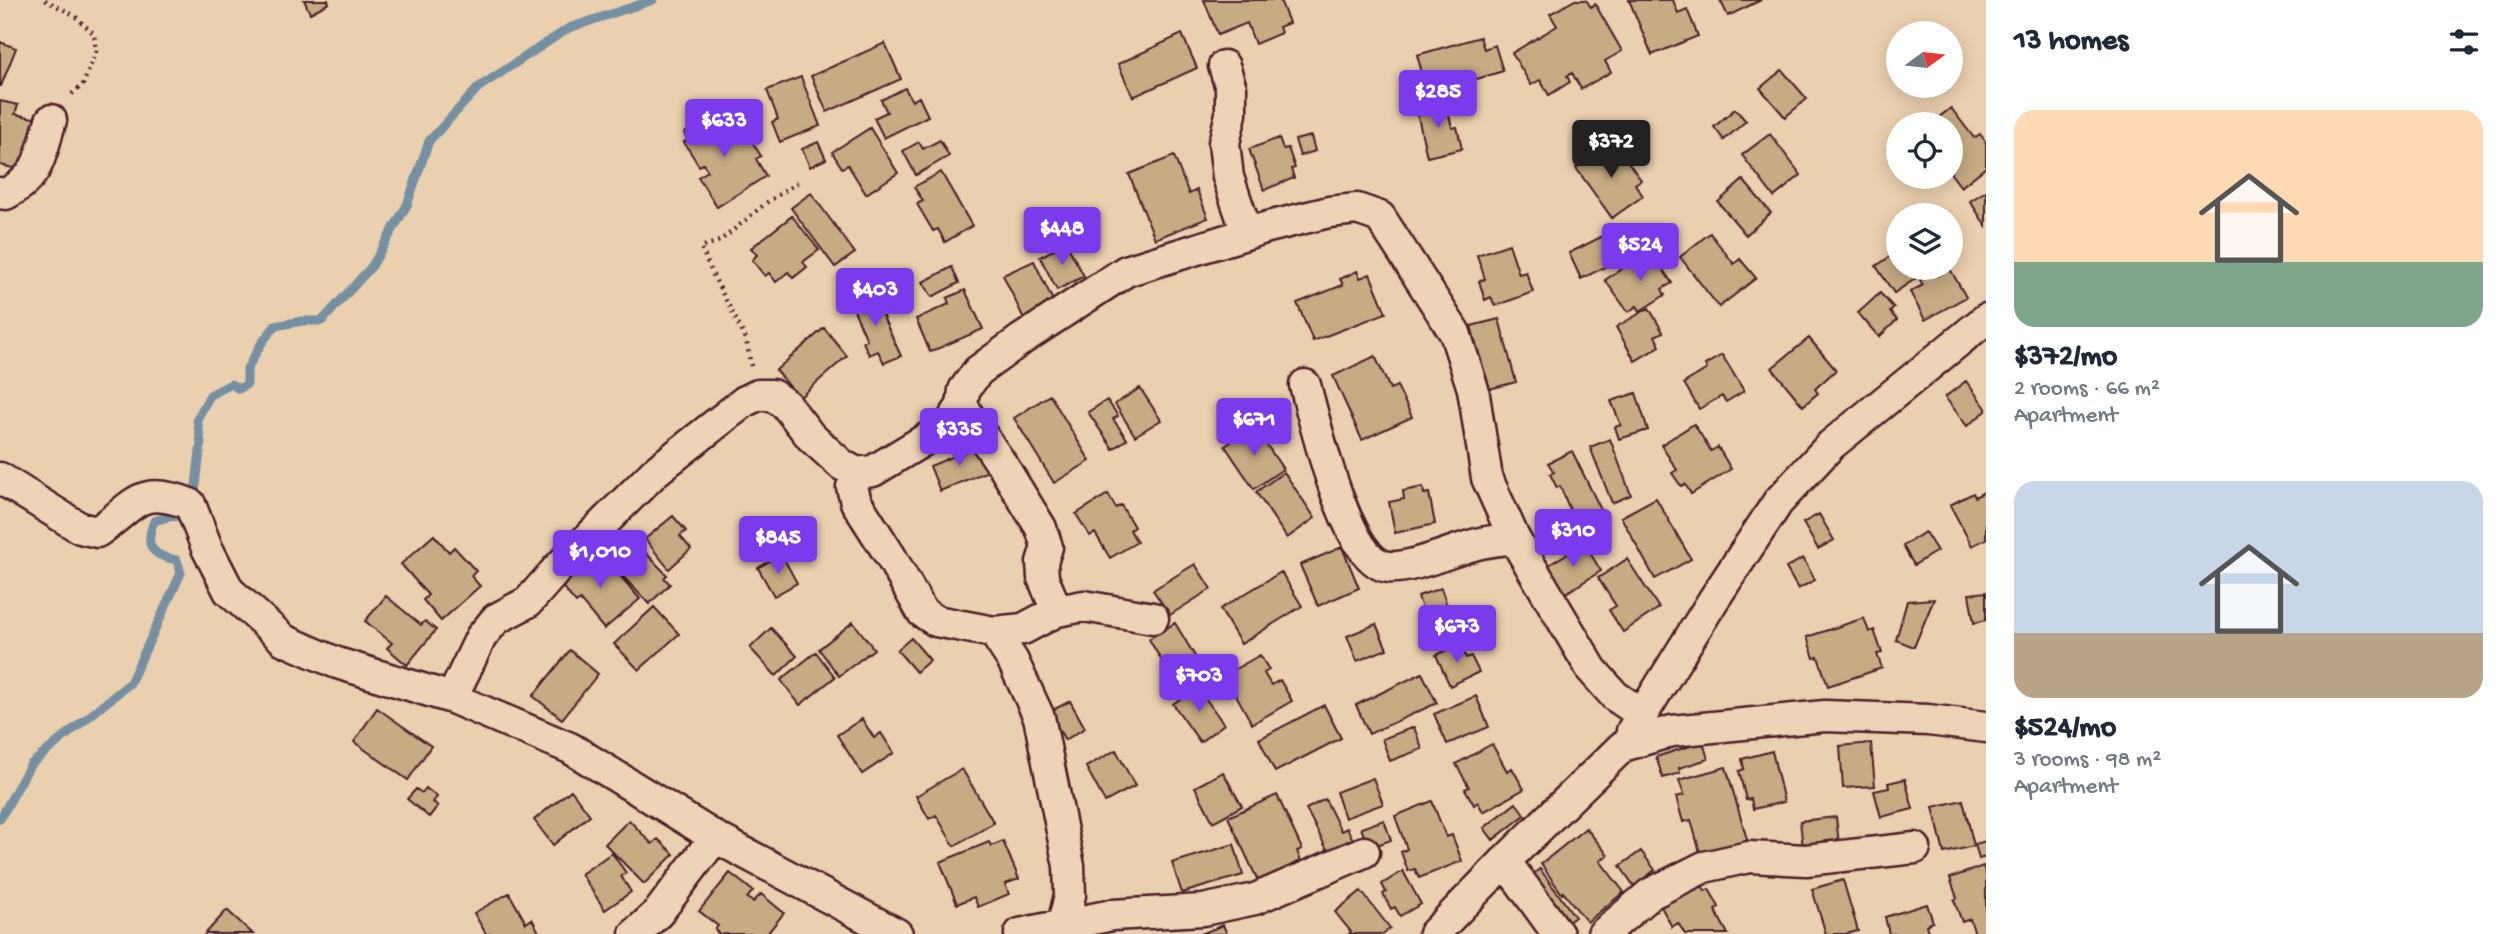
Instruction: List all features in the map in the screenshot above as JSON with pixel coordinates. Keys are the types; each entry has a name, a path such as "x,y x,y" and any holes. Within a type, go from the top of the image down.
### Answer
{"street":[{"path":"1224,66 1231,88 1231,114 1224,143 1228,177 1247,233"},
{"path":"0,193 6,194 22,186 36,170 51,120"},
{"path":"452,698 481,637 496,619 528,602 558,568 656,471 745,401 758,395 772,395 786,405 811,437 842,465 857,473 873,471 949,425 962,406 964,390 978,371 1126,271 1247,233 1329,212 1357,208 1380,217 1455,332 1473,389 1487,478 1514,538 1592,670 1615,696 1643,715"},
{"path":"1434,934 1623,746 1778,502 1831,444 1986,319"},
{"path":"1305,385 1333,489 1361,546 1372,561 1387,568 1402,566 1477,544 1514,538"},
{"path":"962,406 1041,528 1046,547 1042,562 1043,578 1058,611"},
{"path":"857,473 852,486 856,502 922,612 936,621 994,632 1023,629 1058,611 1084,606 1153,618"},
{"path":"0,478 80,528 97,532 138,498 168,496 190,504 207,548 229,590 284,640 337,663 452,698 569,748 715,837 897,934"},
{"path":"994,632 1013,661 1038,717 1069,866 1070,895 1063,924"},
{"path":"1623,746 1672,731 1825,716 1927,720 1986,727"},
{"path":"635,934 658,914 715,837"},
{"path":"1603,934 1650,894 1704,867 1749,857 1806,860 1915,848"},
{"path":"1020,934 1112,915 1163,910 1203,910 1255,899 1364,852"},
{"path":"1505,861 1558,934"}],"path":[{"path":"45,0 74,15 94,34 96,51 83,85 68,97 64,112 51,120"},
{"path":"745,401 753,377 746,339 701,247 720,242 766,202 801,180"}],"building":[{"path":"304,0 328,0 329,3 310,13"},
{"path":"1204,0 1280,0 1289,23 1279,27 1281,33 1255,44 1247,23 1218,35"},
{"path":"1575,0 1586,0 1591,7 1595,4 1622,51 1605,61 1611,72 1581,89 1572,73 1567,76 1570,82 1549,95 1540,80 1531,85 1512,53 1557,26 1550,14"},
{"path":"1629,0 1673,0 1678,13 1687,9 1698,36 1652,55"},
{"path":"1720,0 1761,0 1728,16"},
{"path":"1182,34 1197,68 1133,97 1118,64"},
{"path":"1480,37 1484,49 1495,45 1503,71 1428,94 1417,55"},
{"path":"0,42 16,48 1,86 0,86"},
{"path":"885,43 901,79 827,112 811,76"},
{"path":"1782,70 1807,99 1785,117 1760,88"},
{"path":"801,77 820,126 780,142 772,122 778,119 767,90"},
{"path":"905,88 912,101 919,97 928,116 884,138 874,118 887,112 881,100"},
{"path":"0,101 18,105 15,114 38,119 26,171 0,165"},
{"path":"1446,102 1452,128 1457,127 1462,149 1427,157 1416,108"},
{"path":"1735,109 1746,121 1724,140 1714,127"},
{"path":"727,115 744,140 749,137 761,156 756,159 766,176 717,207 698,177 708,171 703,164 699,166 684,142 688,140 684,133 705,120 710,127"},
{"path":"1963,124 1974,138 1980,134 1986,142 1986,167 1963,185"},
{"path":"870,128 898,173 866,194 848,165 842,168 832,152"},
{"path":"1770,134 1801,175 1774,197 1742,155"},
{"path":"1311,136 1315,151 1300,156 1295,140"},
{"path":"1279,138 1283,149 1288,148 1295,168 1291,169 1294,178 1264,190 1249,149"},
{"path":"940,140 949,156 916,175 903,151 919,142 923,149"},
{"path":"818,142 826,159 810,167 802,149"},
{"path":"1607,145 1615,156 1621,152 1641,180 1635,184 1643,196 1612,218 1576,168"},
{"path":"1174,156 1189,194 1197,190 1208,218 1155,239 1129,174"},
{"path":"941,172 972,226 945,242 938,229 933,231 917,204 923,201 914,187"},
{"path":"1743,180 1771,213 1746,235 1718,202"},
{"path":"1986,191 1986,226 1970,201"},
{"path":"811,193 855,253 835,267 791,208"},
{"path":"792,216 819,250 803,262 807,267 793,278 788,272 776,282 769,273 765,276 752,260 757,255 751,248"},
{"path":"1615,230 1627,256 1581,279 1569,253"},
{"path":"1710,233 1734,264 1740,259 1756,278 1719,307 1680,257"},
{"path":"1066,243 1084,276 1057,290 1040,257"},
{"path":"1509,244 1519,274 1526,272 1533,292 1495,306 1491,297 1485,300 1479,281 1485,279 1477,255"},
{"path":"1650,250 1672,283 1662,289 1665,295 1640,311 1637,306 1628,312 1605,280"},
{"path":"1886,259 1886,280 1914,280 1894,293 1876,266"},
{"path":"1034,261 1056,307 1025,321 1003,275"},
{"path":"952,267 959,283 932,297 923,282"},
{"path":"1357,271 1360,278 1370,274 1386,313 1313,341 1297,303 1343,285 1340,279"},
{"path":"1920,280 1956,280 1966,297 1925,320 1910,292 1923,285"},
{"path":"965,290 983,329 930,352 916,319 949,304 947,298"},
{"path":"871,291 901,356 884,363 878,351 869,355 863,342 867,340 850,301"},
{"path":"1880,293 1894,308 1890,312 1897,320 1879,337 1858,313"},
{"path":"1649,308 1663,332 1655,336 1660,346 1635,361 1616,327"},
{"path":"1499,319 1516,382 1489,389 1471,326"},
{"path":"824,328 847,356 799,398 776,370"},
{"path":"1809,338 1836,370 1815,389 1818,393 1803,406 1772,368"},
{"path":"1722,355 1744,391 1726,402 1722,396 1699,409 1684,383 1707,369 1705,365"},
{"path":"1375,356 1390,389 1397,386 1412,417 1362,440 1333,376"},
{"path":"1966,381 1986,408 1986,411 1967,426 1945,397"},
{"path":"1140,388 1161,420 1135,436 1115,404"},
{"path":"1636,393 1648,430 1619,439 1615,427 1621,425 1611,401"},
{"path":"1050,395 1090,461 1054,483 1014,418"},
{"path":"1107,400 1118,416 1113,419 1127,439 1113,449 1088,412"},
{"path":"1694,424 1711,451 1718,447 1731,469 1691,494 1685,484 1681,486 1672,473 1677,470 1661,445"},
{"path":"1254,426 1283,469 1254,489 1225,446"},
{"path":"1610,439 1631,495 1612,503 1590,447"},
{"path":"978,446 988,471 940,491 930,466"},
{"path":"1572,451 1603,514 1577,527 1560,486 1557,488 1550,474 1554,472 1548,463"},
{"path":"1284,472 1315,518 1287,538 1256,492"},
{"path":"1423,487 1424,494 1429,493 1435,524 1395,533 1389,502 1404,499 1403,491"},
{"path":"1986,491 1986,539 1972,546 1950,505 1973,493 1975,497"},
{"path":"1108,494 1116,508 1121,505 1134,527 1130,530 1137,542 1110,558 1095,533 1090,536 1076,514"},
{"path":"1656,498 1691,559 1655,579 1621,517"},
{"path":"1819,514 1834,540 1818,549 1803,523"},
{"path":"673,516 686,531 680,536 691,549 669,569 645,539"},
{"path":"1925,532 1937,551 1914,565 1903,546"},
{"path":"434,535 449,552 454,547 476,571 471,576 480,586 441,621 423,600 428,595 401,564"},
{"path":"1584,543 1601,571 1561,596 1544,568"},
{"path":"1342,547 1359,588 1318,606 1300,565"},
{"path":"636,549 640,553 643,550 667,575 664,578 670,584 649,604 615,568"},
{"path":"598,550 640,599 604,629 580,600 576,603 560,584"},
{"path":"1803,558 1815,580 1798,589 1786,568"},
{"path":"784,559 797,583 774,596 758,568 771,560 774,565"},
{"path":"1627,559 1659,608 1623,632 1609,610 1616,606 1598,578"},
{"path":"1195,564 1211,589 1170,615 1153,590"},
{"path":"1281,572 1302,606 1241,644 1220,609"},
{"path":"1441,588 1454,626 1430,634 1418,596"},
{"path":"1986,592 1986,620 1974,623 1969,594"},
{"path":"386,596 421,625 425,621 436,630 407,665 387,648 392,643 365,621"},
{"path":"1934,599 1914,647 1896,640 1907,601"},
{"path":"654,607 679,634 639,670 614,644"},
{"path":"1864,618 1869,632 1874,630 1882,653 1877,654 1882,668 1828,686 1818,657 1814,658 1807,637"},
{"path":"853,622 874,649 839,676 819,649"},
{"path":"1175,623 1199,663 1172,679 1149,639"},
{"path":"1376,624 1387,649 1357,661 1347,636"},
{"path":"771,628 797,656 776,676 750,648"},
{"path":"911,638 930,660 916,672 897,650"},
{"path":"1460,644 1466,658 1471,656 1479,672 1450,686 1436,655"},
{"path":"570,650 598,674 562,719 533,696"},
{"path":"816,652 835,677 800,705 781,680"},
{"path":"1260,655 1269,670 1264,673 1271,685 1280,680 1292,701 1252,724 1225,675"},
{"path":"1422,673 1437,703 1369,734 1356,705"},
{"path":"1197,687 1224,724 1200,742 1173,704"},
{"path":"1476,696 1489,727 1447,744 1434,714"},
{"path":"1070,701 1085,728 1065,740 1049,712"},
{"path":"1324,705 1341,738 1275,772 1259,739"},
{"path":"377,708 431,746 408,780 354,742"},
{"path":"862,719 874,738 881,733 894,753 862,774 837,735"},
{"path":"1414,727 1422,749 1390,761 1382,739"},
{"path":"1703,742 1708,759 1679,768 1680,773 1663,778 1656,757"},
{"path":"1871,743 1875,786 1843,788 1840,746"},
{"path":"1492,744 1507,771 1512,768 1524,789 1483,812 1478,802 1474,805 1465,789 1469,787 1456,764"},
{"path":"1116,750 1135,786 1105,802 1086,767"},
{"path":"1772,751 1784,802 1753,809 1751,799 1746,800 1739,771 1744,769 1742,759"},
{"path":"1726,767 1748,843 1701,856 1691,820 1683,822 1676,797 1684,795 1679,780"},
{"path":"962,769 994,823 954,846 936,815 929,819 916,796"},
{"path":"1223,772 1242,806 1213,822 1195,787"},
{"path":"1373,778 1383,804 1345,818 1336,792"},
{"path":"1905,779 1913,809 1881,817 1874,791 1889,788 1888,783"},
{"path":"426,788 437,797 433,802 438,806 429,817 407,799 416,789 422,793"},
{"path":"571,790 590,815 553,845 534,820"},
{"path":"1277,795 1302,849 1297,851 1301,861 1258,881 1228,817"},
{"path":"1325,799 1341,831 1347,828 1358,849 1333,861 1306,809"},
{"path":"1963,800 1974,846 1944,853 1933,807"},
{"path":"1432,801 1446,837 1452,835 1462,861 1419,878 1415,869 1408,871 1401,852 1407,849 1395,816"},
{"path":"1516,803 1525,815 1493,840 1484,828"},
{"path":"1836,817 1839,844 1803,848 1800,821"},
{"path":"629,820 652,844 658,839 674,854 644,884 605,844"},
{"path":"1384,820 1391,840 1369,848 1361,828"},
{"path":"1586,828 1608,855 1600,861 1624,892 1587,922 1563,892 1562,894 1541,864"},
{"path":"1003,841 1019,879 1005,884 1009,894 978,907 974,897 957,904 940,862 989,842 991,846"},
{"path":"1986,841 1986,857 1979,859 1975,844"},
{"path":"1234,844 1243,875 1182,893 1172,863"},
{"path":"1641,851 1655,870 1634,886 1620,866"},
{"path":"612,853 626,873 621,876 631,892 605,910 581,874"},
{"path":"1983,866 1986,875 1986,934 1975,934 1970,919 1962,922 1950,878"},
{"path":"1540,869 1575,917 1561,927 1526,879"},
{"path":"1403,871 1421,904 1400,916 1395,907 1391,909 1383,894 1386,892 1382,884"},
{"path":"730,873 753,891 747,898 753,902 761,894 784,913 767,934 719,934 715,930 718,926 699,911"},
{"path":"1698,879 1705,891 1709,889 1719,907 1715,910 1728,934 1685,934 1678,923 1672,927 1658,901"},
{"path":"1843,880 1858,931 1826,934 1812,889"},
{"path":"1361,891 1390,928 1383,934 1349,934 1351,932 1335,912"},
{"path":"509,893 526,923 532,919 540,934 486,934 474,913"},
{"path":"1927,904 1933,922 1926,925 1929,934 1889,934 1885,917"},
{"path":"227,910 253,934 205,934"},
{"path":"1223,925 1227,934 1201,934"}],"waterway":[{"path":"191,499 196,485 201,443 197,419 210,395 231,384 239,389 247,384 247,369 275,326 302,321 322,321 372,266 407,205 429,141 479,87 569,28 653,0"},
{"path":"0,819 30,765 130,683 181,573 177,560 161,556 152,548 151,530 154,521 183,516 185,512"}]}
